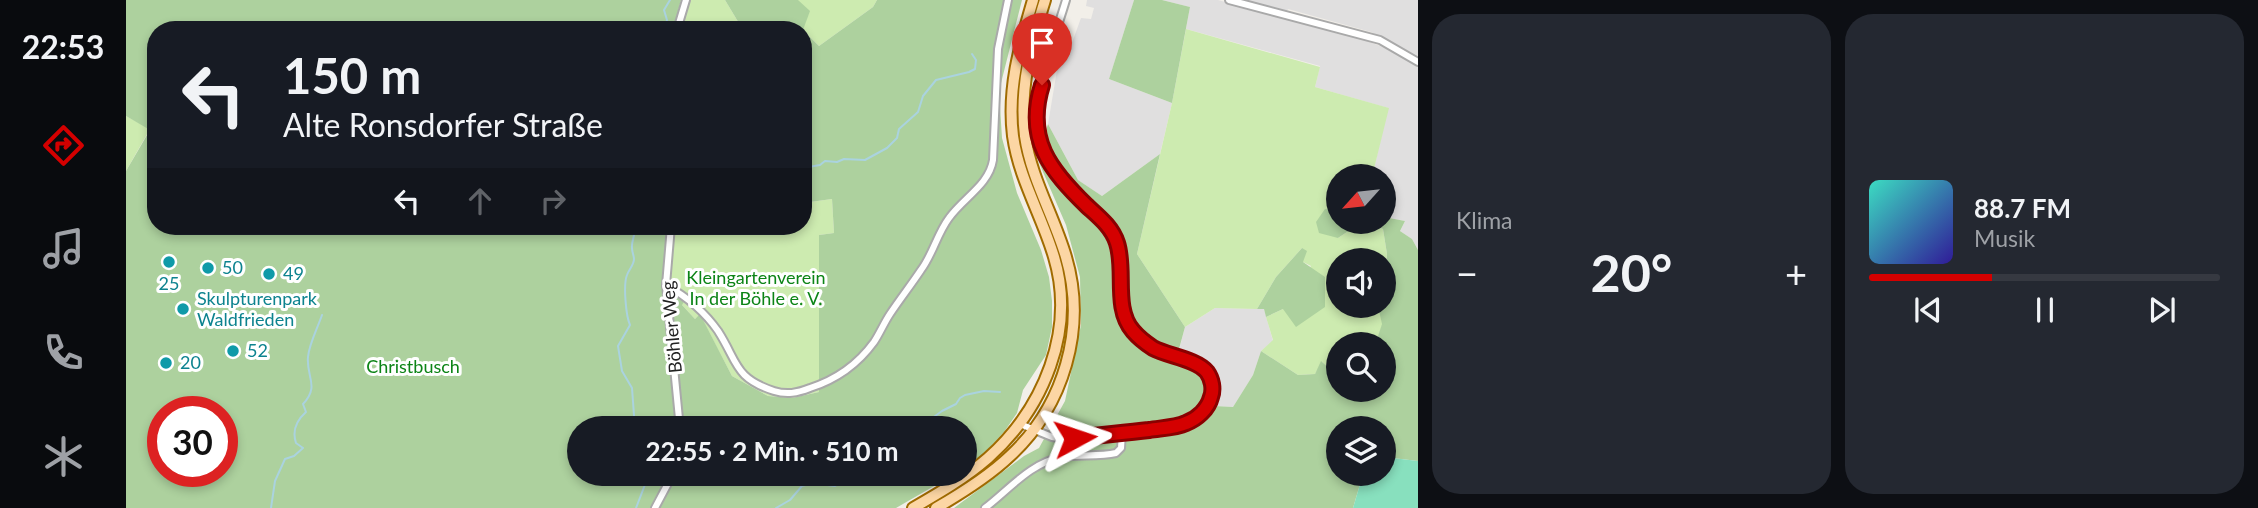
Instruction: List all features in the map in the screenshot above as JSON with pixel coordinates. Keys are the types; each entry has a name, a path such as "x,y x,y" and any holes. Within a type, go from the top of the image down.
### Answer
{"main road":[{"path":"913,508 972,471 1003,444 1038,396 1048,374 1058,338 1061,313 1057,270 1018,161 1012,121 1014,72 1033,0"},
{"path":"936,508 988,476 1014,453 1034,430 1050,406 1064,374 1070,348 1074,318 1072,281 1067,260 1031,164 1023,115 1027,63 1045,0"}],"street":[{"path":"680,21 686,0"},
{"path":"666,285 683,294 709,320 741,374 768,389 793,394 834,379 856,361 873,342 921,270 948,219 989,174 993,160 998,49 1008,0"},
{"path":"1020,424 1061,439 1169,428 1189,422 1199,415 1212,395 1211,379 1203,369 1154,348 1133,331 1125,317 1122,304 1120,256 1111,230 1062,181 1045,156 1037,123 1038,96 1066,0"},
{"path":"1229,0 1380,40 1418,62"},
{"name":"Böhler Weg","path":"670,235 666,285 679,416"},
{"path":"985,508 1029,471 1045,462 1070,456 1116,453 1121,448 1122,433"},
{"path":"655,508 667,486"}],"shaded area":[{"path":"1087,0 1134,0 1109,79 1172,103 1160,154 1102,196 1078,180 1048,124 1057,70 1065,62 1081,18 1091,19 1094,8 1086,6"},
{"path":"1162,0 1218,0 1361,39 1383,47 1418,66 1418,250 1412,239 1400,231 1405,221 1396,219 1396,164 1375,164 1388,108 1315,87 1320,66 1186,29 1190,7"},
{"path":"1241,0 1418,0 1418,56 1371,32 1288,9 1286,13"},
{"path":"1215,308 1264,309 1273,341 1261,351 1253,375 1233,407 1213,406 1217,396 1216,375 1202,360 1179,350 1185,327"}],"green space":[{"name":"Christbusch","path":"126,0 681,0 675,21 147,21 147,128 126,116"},
{"path":"681,0 725,0 738,21 675,21"},
{"path":"725,0 798,0 810,11 806,21 738,21"},
{"path":"798,0 877,0 873,7 819,46 812,39 812,21 801,21"},
{"name":"Christbusch","path":"877,0 1022,0 999,91 1002,138 1017,193 1041,250 1049,277 1052,327 1046,355 1023,390 1017,413 1004,432 977,461 977,416 567,416 567,486 934,486 896,508 126,508 126,171 147,135 147,235 674,235 667,292 685,300 682,305 695,319 700,314 732,376 768,396 792,398 819,392 819,235 834,233 832,199 812,202 812,39 819,46 873,7"},
{"path":"1038,0 1022,77 1020,115 1027,169 1058,247 1068,291 1069,314 1063,359 1047,402 1035,421 1058,366 1065,332 1066,309 1063,276 1024,165 1016,118 1020,67"},
{"path":"1134,0 1162,0 1190,7 1172,103 1109,79"},
{"path":"1186,29 1320,67 1315,87 1389,108 1375,164 1326,164 1326,234 1336,234 1338,238 1344,234 1384,234 1386,248 1326,248 1326,318 1382,318 1380,332 1326,332 1326,366 1322,362 1315,374 1298,375 1261,351 1273,340 1266,317 1283,309 1311,266 1303,262 1302,248 1276,277 1257,309 1215,308 1185,327 1137,254"},
{"path":"126,116 147,127 147,134 126,171"},
{"path":"1048,124 1078,180 1102,196 1160,154 1137,254 1185,327 1176,360 1202,374 1214,406 1233,407 1253,375 1261,351 1298,375 1315,374 1321,361 1326,365 1326,402 1396,402 1396,332 1379,332 1381,318 1396,318 1396,248 1386,248 1384,234 1396,234 1396,219 1405,221 1400,231 1412,239 1418,250 1418,461 1396,458 1396,416 1326,416 1326,486 1359,486 1353,508 954,508 1024,456 1039,448 1065,401 1081,325 1080,277 1066,225 1037,158"},
{"name":"Kleingartenverein In der Böhle e. V.","path":"832,199 834,233 819,235 819,392 792,398 768,396 732,376 700,315 695,319 681,304 685,301 667,292 674,235 812,235 812,202"},
{"path":"1326,209 1326,234 1344,234 1338,238 1319,233 1316,222"},
{"path":"1302,248 1307,251 1303,262 1325,277 1325,307 1296,327 1283,309 1266,317 1264,309 1257,309 1276,277"},
{"path":"1396,458 1418,461 1418,508 1353,508 1359,486 1396,486"}],"waterway":[{"path":"667,21 664,10 670,0"},
{"path":"812,166 825,161 865,160 887,148 897,138 899,129 918,112 923,96 936,80 975,69 976,60 972,54"},
{"path":"634,235 632,245 634,261 625,286 630,325 618,346 622,371 632,388 634,416"},
{"path":"271,508 275,481 285,459 294,456 303,448 296,443 295,430 306,412 303,404 311,392 309,352 322,315"},
{"path":"935,416 956,404 965,395 984,391 1000,392"},
{"path":"636,508 644,486"},
{"path":"776,508 790,500 802,486"}],"place":[{"name":"25","path":"169,262"},
{"name":"50","path":"208,268"},
{"name":"49","path":"269,274"},
{"name":"Skulpturenpark Waldfrieden","path":"183,309"},
{"name":"52","path":"233,351"},
{"name":"20","path":"166,363"}],"route":[{"path":"1042,85 1038,96 1037,123 1045,156 1062,181 1108,225 1116,240 1122,268 1122,304 1128,325 1154,348 1203,369 1211,379 1212,387 1208,404 1189,422 1169,428 1075,438"}]}
